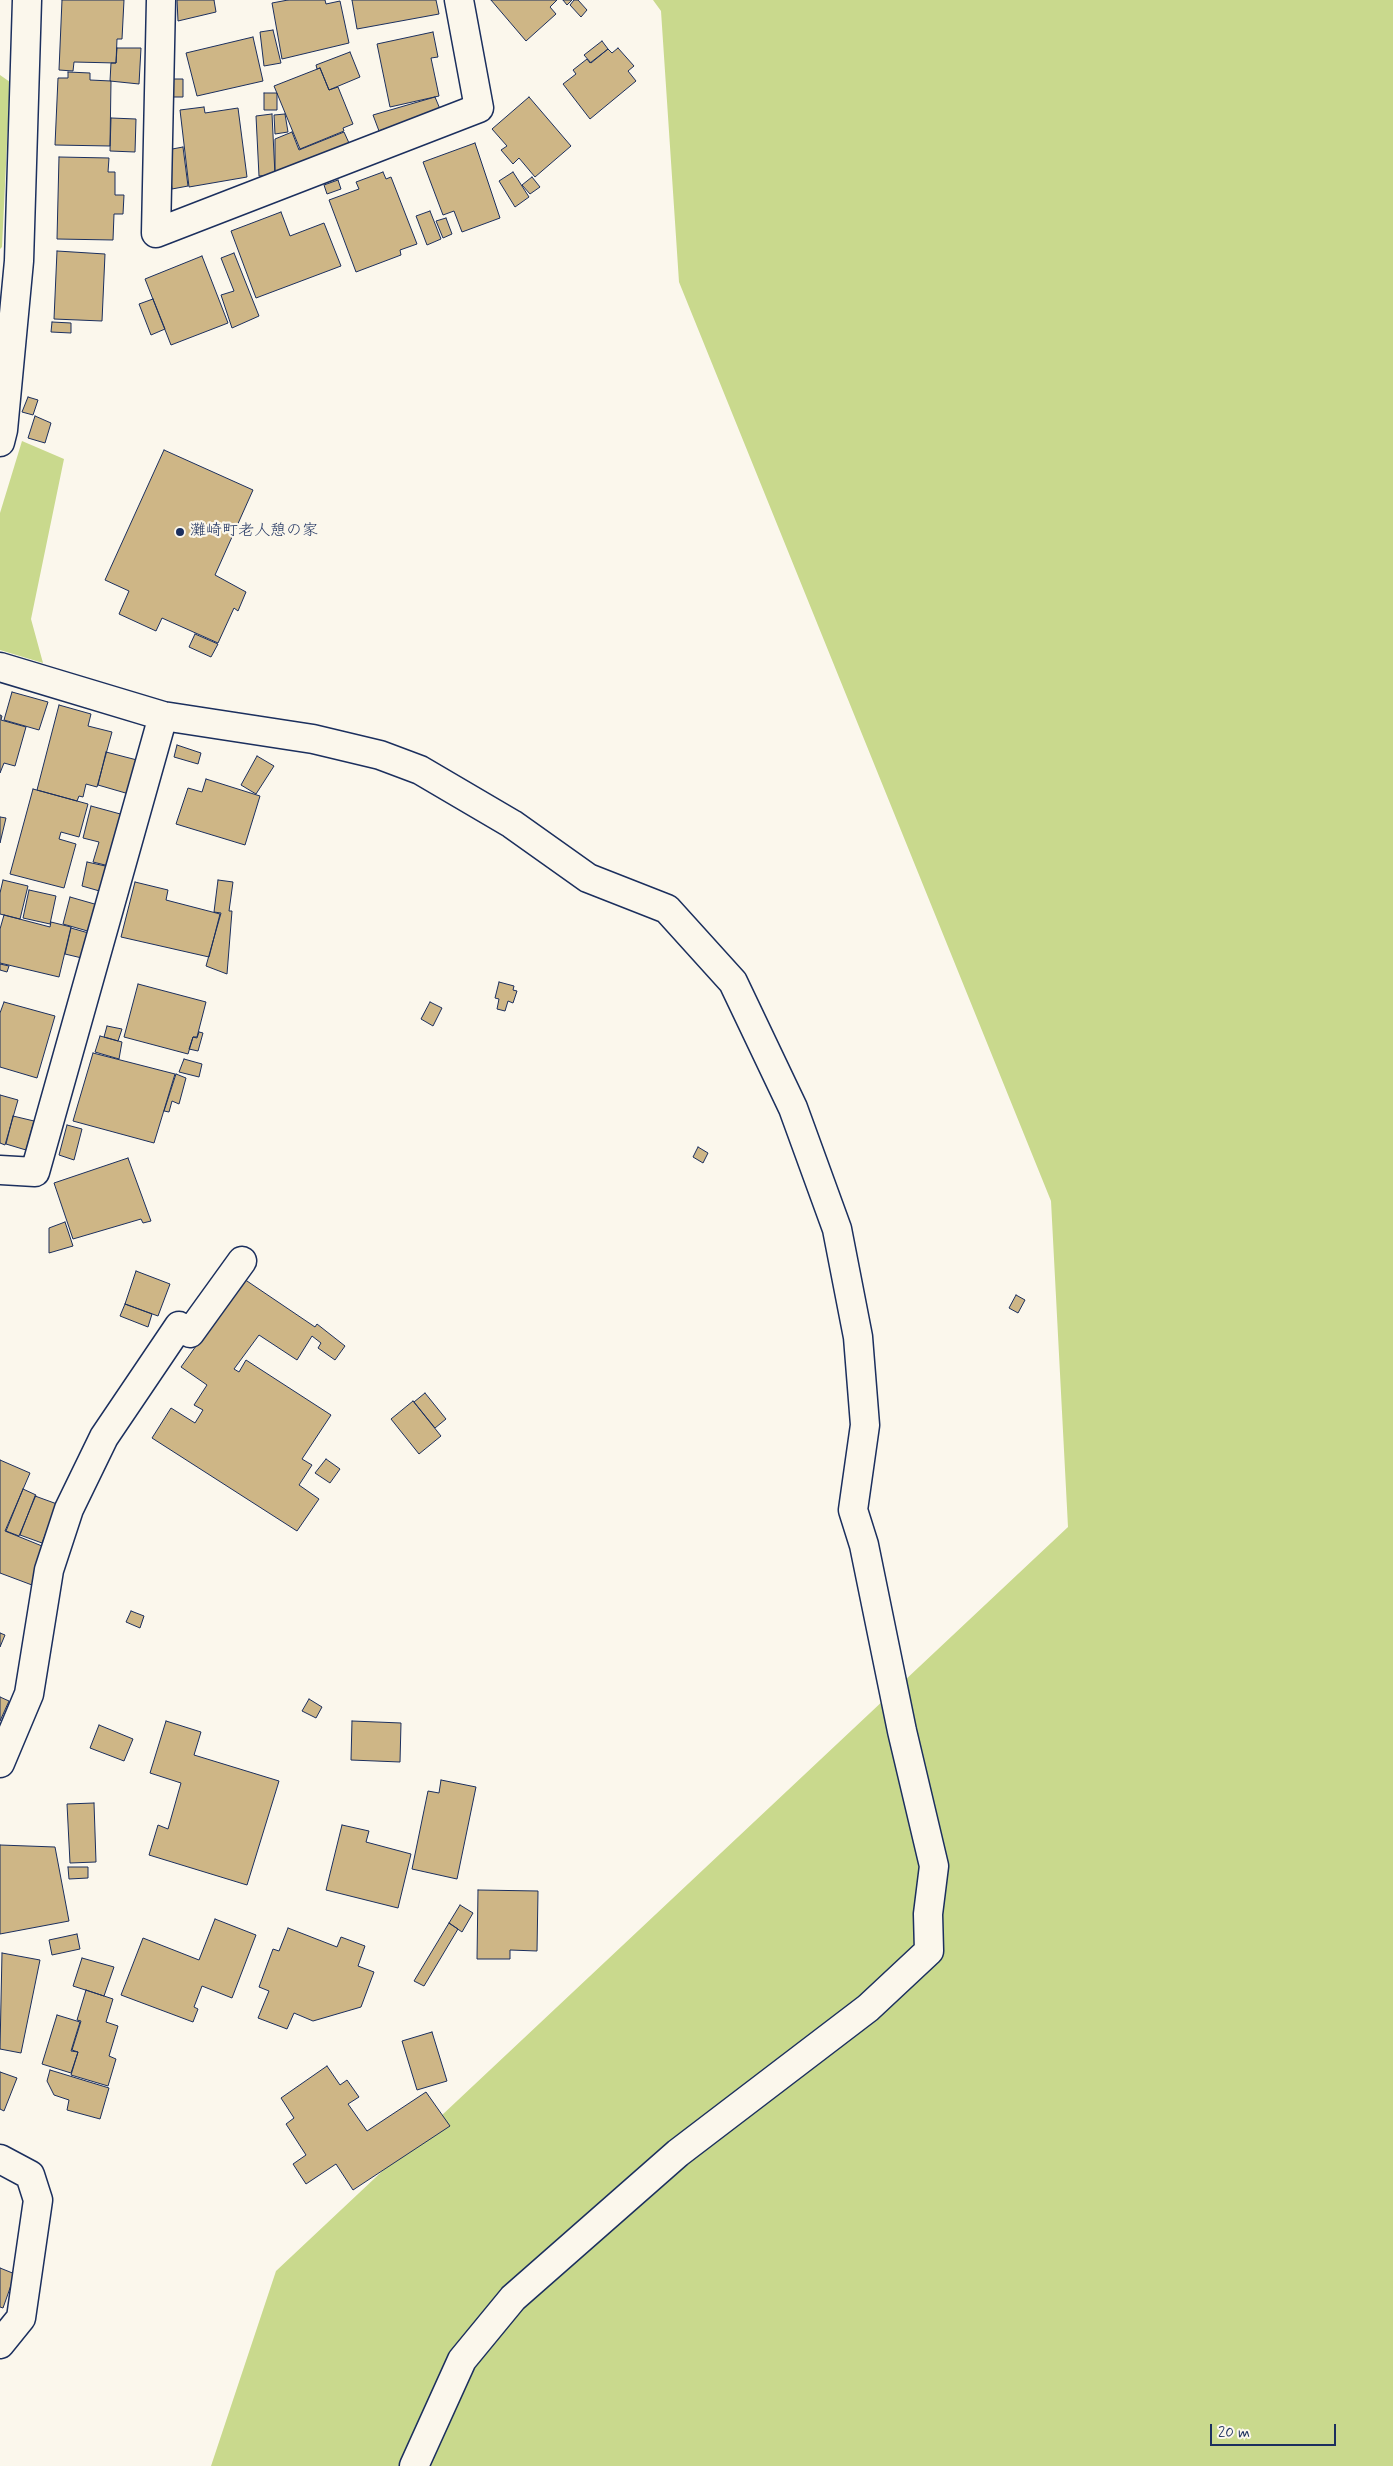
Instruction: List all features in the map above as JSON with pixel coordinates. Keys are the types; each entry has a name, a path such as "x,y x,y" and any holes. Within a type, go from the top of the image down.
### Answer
{"street":[{"path":"0,442 3,430 19,261 27,0"},
{"path":"161,0 156,233 479,108 459,0"},
{"path":"0,667 163,716 313,739 380,755 420,770 512,824 588,878 667,909 733,982 793,1108 837,1229 858,1338 866,1425 853,1510 864,1544 902,1731 934,1866 928,1914 929,1951 868,2008 678,2153 513,2298 462,2360 414,2466"},
{"path":"0,1170 35,1172 163,716"},
{"path":"0,1763 29,1694 49,1570 69,1510 104,1436 179,1326 190,1333 242,1261"},
{"path":"0,2159 30,2175 38,2200 21,2318 0,2344"}],"green space":[{"path":"653,0 1393,0 1393,2466 211,2466 276,2271 1068,1527 1051,1201 679,282 661,11"},
{"path":"0,75 10,82 2,247 0,249"},
{"path":"22,441 64,459 31,619 43,663 0,650 0,513"}],"building":[{"path":"62,0 124,0 122,39 117,39 116,63 74,62 73,71 59,70"},
{"path":"177,0 214,0 216,12 178,21"},
{"path":"288,0 325,0 326,4 340,1 349,43 282,59 272,3"},
{"path":"352,0 436,0 439,14 357,29"},
{"path":"491,0 557,0 550,7 556,14 526,41"},
{"path":"563,0 572,0 567,5"},
{"path":"574,0 578,0 587,10 581,17 570,5"},
{"path":"273,30 281,63 264,66 260,32"},
{"path":"433,32 438,57 431,58 439,96 390,107 377,44"},
{"path":"253,37 263,81 197,96 186,53"},
{"path":"602,41 608,49 591,63 584,55"},
{"path":"117,48 141,48 139,84 110,81 111,63 116,63"},
{"path":"618,48 634,66 628,71 636,81 590,119 563,84 576,74 573,70 587,59 590,63 608,49 612,53"},
{"path":"350,52 360,77 329,90 320,68 317,69 316,65"},
{"path":"320,68 329,90 338,87 353,124 343,128 344,131 300,149 274,86"},
{"path":"68,72 90,73 90,80 111,81 110,146 55,145 58,78 68,78"},
{"path":"171,79 183,79 183,97 171,97"},
{"path":"264,93 277,93 277,110 264,110"},
{"path":"435,97 440,109 379,131 373,115"},
{"path":"529,97 571,146 535,177 519,158 513,164 501,150 507,146 492,129"},
{"path":"204,107 205,113 238,108 247,177 189,187 180,110"},
{"path":"272,114 275,175 259,176 256,116"},
{"path":"285,114 288,132 275,134 274,115"},
{"path":"111,118 136,119 135,152 110,151"},
{"path":"292,132 299,150 344,132 349,143 275,172 275,139"},
{"path":"475,143 500,218 462,232 454,211 443,215 423,162"},
{"path":"183,147 188,186 172,189 167,150"},
{"path":"59,157 109,158 108,172 115,172 115,195 124,195 123,214 114,214 113,240 57,239"},
{"path":"383,172 386,179 391,177 417,244 400,250 401,255 356,272 329,200 359,189 356,182"},
{"path":"513,172 529,197 515,207 499,181"},
{"path":"532,177 540,187 530,194 522,185"},
{"path":"338,180 341,189 327,194 324,185"},
{"path":"430,211 441,239 427,245 416,216"},
{"path":"281,212 290,236 324,223 341,266 256,298 231,231"},
{"path":"446,218 452,234 443,238 436,221"},
{"path":"57,251 105,254 102,321 54,319"},
{"path":"234,253 259,316 232,328 221,295 234,291 221,258"},
{"path":"202,256 228,323 171,345 145,279"},
{"path":"153,299 165,329 151,335 139,304"},
{"path":"52,322 71,323 71,333 51,332"},
{"path":"28,397 38,400 33,415 22,412"},
{"path":"35,416 51,423 45,443 28,438"},
{"name":"灘崎町老人憩の家","path":"164,450 253,490 215,575 246,592 238,611 234,608 218,643 162,618 156,631 119,614 129,591 105,580"},
{"path":"195,634 218,644 211,657 189,647"},
{"path":"12,692 48,702 39,730 4,720"},
{"path":"59,705 91,714 88,726 112,732 97,787 86,784 83,797 79,796 77,801 37,790"},
{"path":"0,715 2,716 1,720 26,727 15,766 4,763 0,773"},
{"path":"177,745 201,753 198,764 174,757"},
{"path":"106,752 137,760 129,794 98,785"},
{"path":"257,756 274,766 256,794 241,785"},
{"path":"206,779 260,796 245,845 176,824 188,788 202,792"},
{"path":"33,789 88,804 79,837 61,832 59,839 76,844 64,888 10,874"},
{"path":"91,806 124,815 109,866 93,862 99,842 83,838"},
{"path":"0,817 6,818 0,843"},
{"path":"87,862 110,867 103,892 82,886"},
{"path":"3,880 28,886 20,919 0,914 0,893"},
{"path":"218,880 233,882 229,911 232,911 227,974 206,966 221,913 214,912"},
{"path":"135,882 168,890 166,900 220,914 209,957 121,937"},
{"path":"29,890 56,896 50,924 23,918"},
{"path":"70,897 98,905 91,932 63,924"},
{"path":"4,915 50,927 51,922 71,927 59,977 0,963 0,929"},
{"path":"71,928 92,934 86,959 65,954"},
{"path":"0,964 9,966 7,972 0,970"},
{"path":"499,982 514,986 513,990 517,991 513,1003 508,1001 505,1011 497,1009 499,999 495,998"},
{"path":"138,984 206,1002 197,1037 193,1037 188,1054 124,1037"},
{"path":"4,1002 55,1016 37,1078 0,1067 0,1013"},
{"path":"430,1002 442,1008 433,1026 421,1019"},
{"path":"107,1026 122,1029 118,1041 104,1037"},
{"path":"199,1032 203,1033 198,1051 189,1049 193,1037 197,1038"},
{"path":"100,1036 122,1042 119,1059 95,1052"},
{"path":"93,1053 175,1074 154,1143 73,1121"},
{"path":"184,1059 202,1064 199,1077 179,1072"},
{"path":"176,1074 186,1078 179,1104 172,1101 169,1112 164,1111"},
{"path":"0,1095 18,1100 5,1145 0,1143"},
{"path":"13,1116 34,1121 26,1150 6,1144"},
{"path":"67,1125 82,1129 74,1160 59,1155"},
{"path":"698,1147 708,1153 703,1163 693,1157"},
{"path":"128,1158 151,1221 143,1223 141,1219 73,1239 54,1183"},
{"path":"65,1222 73,1246 49,1253 49,1228"},
{"path":"136,1271 170,1284 158,1316 125,1304"},
{"path":"244,1279 315,1327 317,1324 345,1346 335,1360 318,1348 321,1343 312,1336 297,1360 259,1335 234,1369 239,1372 246,1360 331,1415 302,1459 312,1465 299,1485 319,1499 297,1531 152,1438 171,1408 195,1423 203,1410 194,1405 207,1385 181,1367"},
{"path":"1016,1295 1025,1300 1018,1313 1009,1308"},
{"path":"125,1304 152,1314 148,1327 120,1316"},
{"path":"425,1393 446,1419 435,1428 414,1402"},
{"path":"413,1401 441,1436 419,1454 391,1419"},
{"path":"326,1459 340,1469 330,1483 315,1473"},
{"path":"0,1460 30,1473 5,1531 42,1546 40,1551 45,1553 32,1585 0,1573"},
{"path":"23,1489 36,1495 19,1536 6,1531"},
{"path":"35,1496 57,1504 42,1543 20,1535"},
{"path":"131,1611 144,1616 140,1628 126,1622"},
{"path":"0,1633 5,1635 0,1647"},
{"path":"0,1697 9,1701 0,1721"},
{"path":"309,1699 322,1707 316,1718 302,1711"},
{"path":"166,1721 201,1732 194,1755 279,1781 247,1885 149,1855 158,1825 168,1829 181,1783 150,1773"},
{"path":"352,1721 401,1723 400,1762 351,1760"},
{"path":"99,1725 133,1739 124,1761 90,1748"},
{"path":"441,1780 476,1787 457,1879 412,1869 428,1791 439,1793"},
{"path":"94,1803 96,1862 70,1863 67,1804"},
{"path":"342,1825 369,1831 366,1842 411,1854 398,1908 326,1890"},
{"path":"0,1845 55,1847 69,1921 0,1934"},
{"path":"68,1867 88,1867 88,1878 69,1879"},
{"path":"478,1890 538,1891 537,1951 510,1950 510,1959 477,1959"},
{"path":"460,1905 473,1913 462,1932 449,1923"},
{"path":"215,1919 256,1935 232,1998 202,1986 194,2007 198,2009 193,2022 121,1995 143,1938 199,1960"},
{"path":"449,1923 458,1929 424,1986 414,1981"},
{"path":"288,1928 337,1947 341,1937 365,1946 358,1966 374,1972 361,2007 313,2021 294,2013 287,2029 258,2018 269,1991 259,1987 273,1949 279,1951"},
{"path":"77,1934 80,1949 52,1955 49,1940"},
{"path":"2,1953 40,1960 21,2053 0,2049"},
{"path":"82,1958 114,1967 104,1996 73,1986"},
{"path":"86,1990 113,1999 106,2022 118,2026 109,2056 116,2059 108,2086 71,2075 78,2052 72,2050 81,2021 77,2020"},
{"path":"57,2015 80,2022 71,2051 78,2052 71,2073 42,2064"},
{"path":"432,2032 447,2081 417,2090 402,2041"},
{"path":"327,2066 340,2085 347,2080 359,2097 348,2104 367,2131 426,2092 450,2126 353,2190 336,2164 306,2184 293,2164 306,2155 286,2124 294,2118 281,2098"},
{"path":"50,2070 109,2088 100,2119 67,2110 69,2100 54,2095 47,2081"},
{"path":"0,2072 17,2078 4,2111 0,2109"},
{"path":"0,2268 15,2274 3,2308 0,2307"}],"place":[{"name":"灘崎町老人憩の家","path":"180,532"}]}
